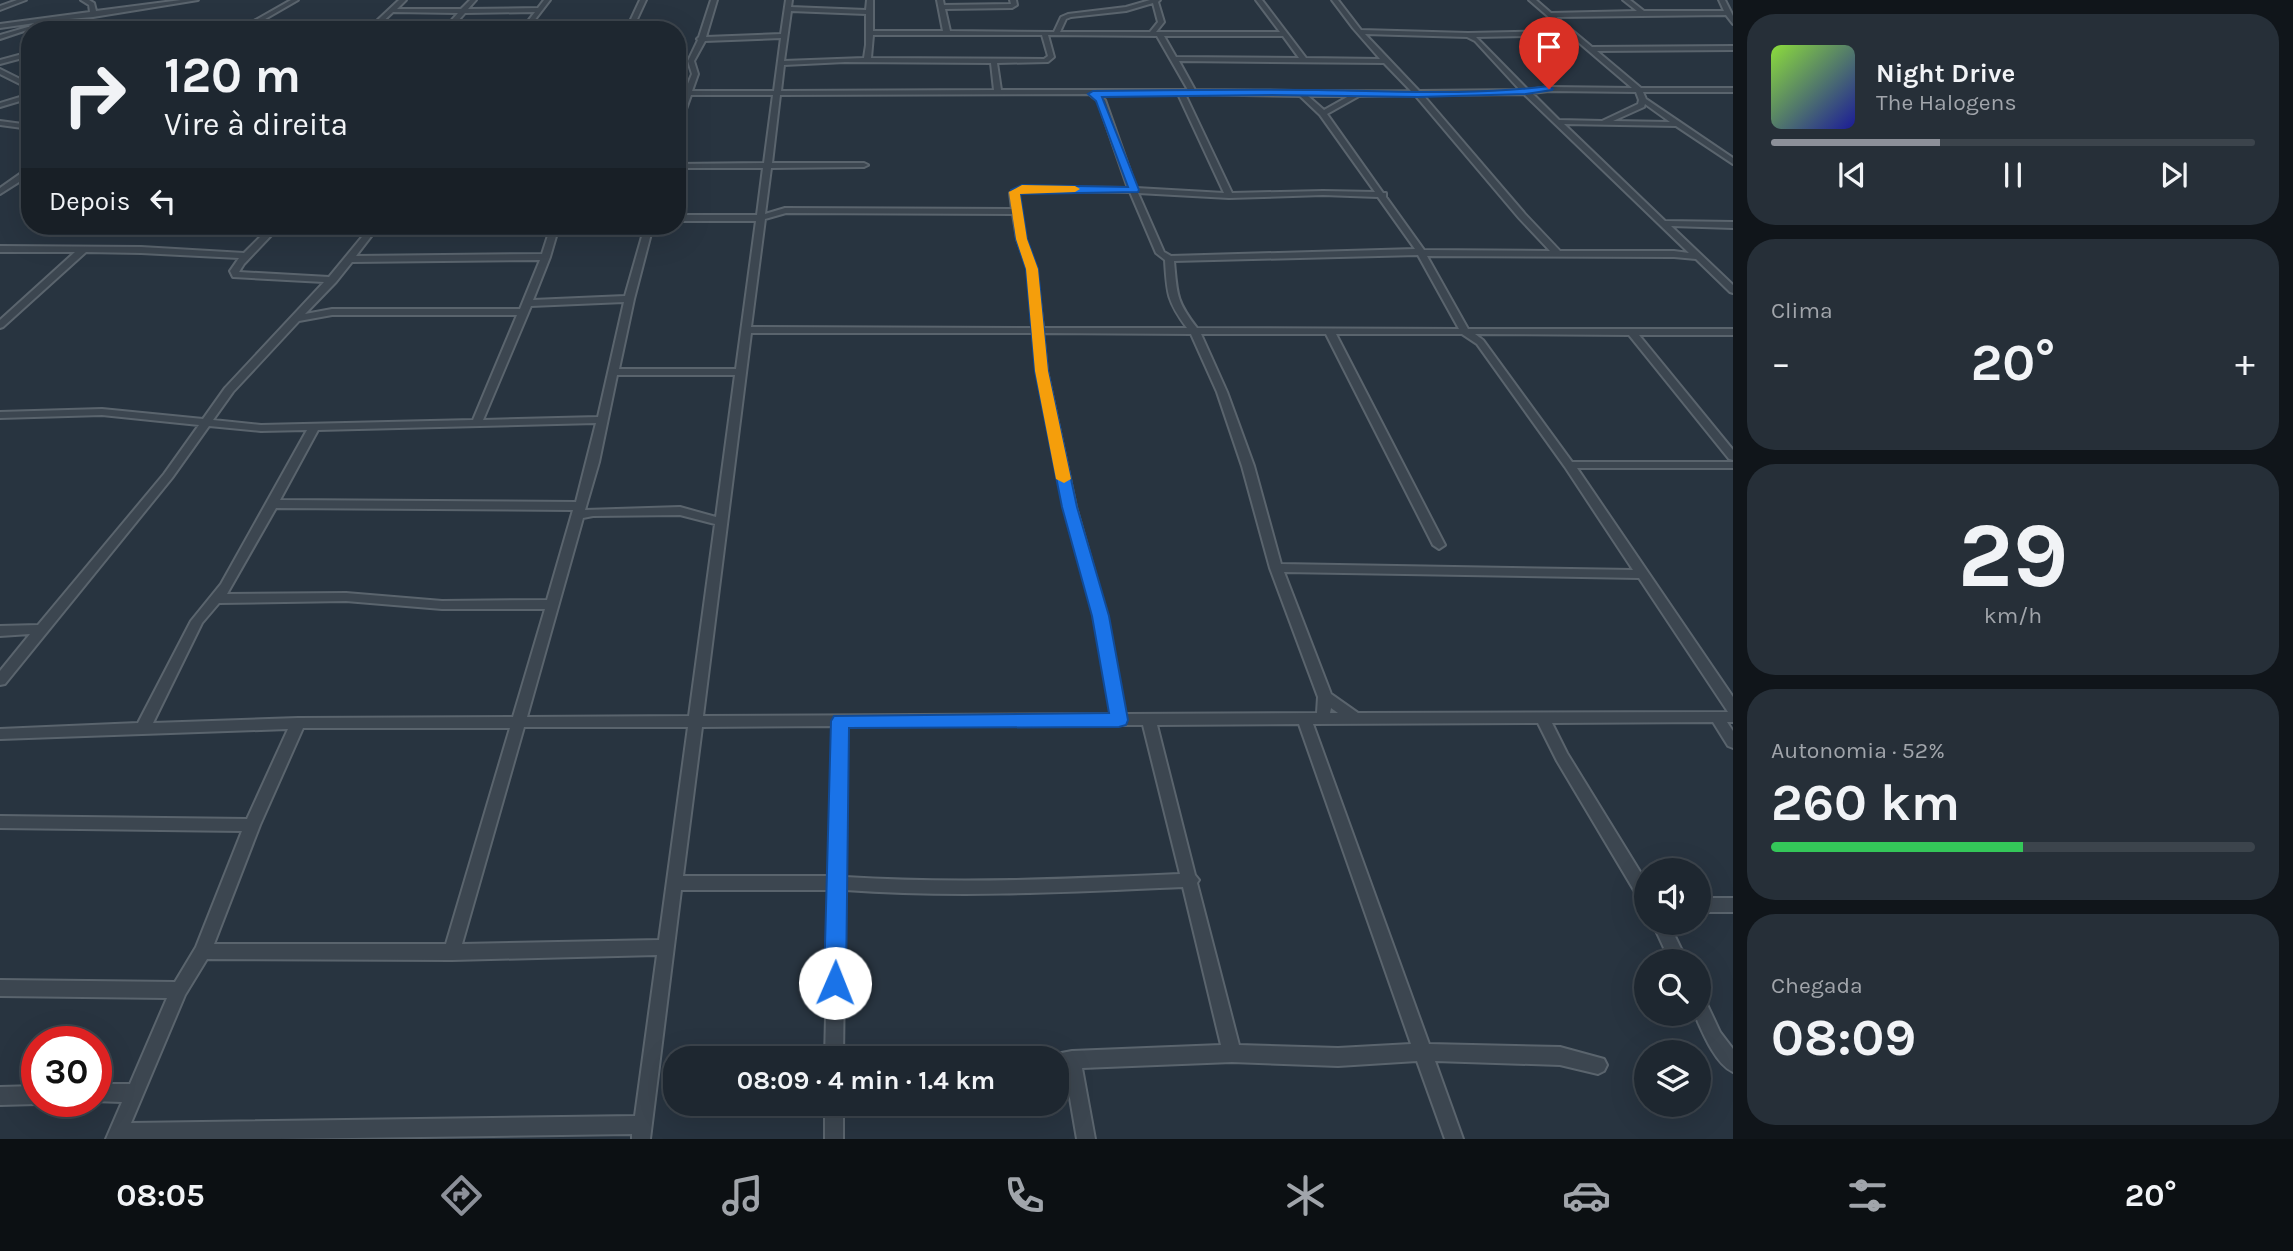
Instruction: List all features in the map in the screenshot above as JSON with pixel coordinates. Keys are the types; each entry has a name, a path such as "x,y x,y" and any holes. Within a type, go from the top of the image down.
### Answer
{"street":[{"path":"0,8 23,0"},
{"path":"83,0 92,4 101,1"},
{"path":"43,21 195,0"},
{"path":"257,21 295,0"},
{"path":"379,21 403,0"},
{"path":"455,21 473,0"},
{"path":"531,21 547,0"},
{"path":"633,21 643,0"},
{"path":"686,87 695,74 688,61 697,54 714,0"},
{"path":"947,33 941,3 1012,6 1013,0"},
{"path":"1259,0 1305,61"},
{"path":"1335,0 1384,61 1418,94 1528,225 1557,253"},
{"path":"1532,0 1639,90 1643,100 1681,124 1733,163"},
{"path":"1626,0 1643,13"},
{"path":"1721,0 1733,22"},
{"path":"1057,32 1063,18 1070,15 1126,9 1156,1 1161,22 1156,33"},
{"path":"92,4 93,15"},
{"path":"298,723 252,825 203,951 179,990 117,1135 642,1132 768,165 781,37 788,5 859,10 870,6 867,60"},
{"path":"390,9 538,12"},
{"path":"1550,15 1728,13"},
{"path":"0,26 21,24"},
{"path":"0,37 21,30"},
{"path":"780,63 1050,60 1049,45 1044,32"},
{"path":"1362,32 1468,35 1572,33"},
{"path":"13,33 21,36"},
{"path":"870,33 1283,34"},
{"path":"1156,33 1193,92"},
{"path":"1468,35 1477,40 1526,92 1733,290"},
{"path":"700,39 781,37"},
{"path":"1591,49 1733,48"},
{"path":"0,62 21,56"},
{"path":"1174,59 1384,61"},
{"path":"994,62 998,92"},
{"path":"0,71 21,82"},
{"path":"686,93 1193,92 1356,95 1526,92 1549,89 1730,91"},
{"path":"1180,92 1230,195"},
{"path":"1093,94 1101,100 1160,253 1169,259 1421,253 1674,254 1700,258"},
{"path":"1302,94 1323,113 1383,195 1421,253 1466,333 1480,342 1569,464 1733,708"},
{"path":"1323,113 1356,95"},
{"path":"0,104 21,98"},
{"path":"1603,123 1636,109 1643,100"},
{"path":"1559,122 1681,124"},
{"path":"0,123 21,126"},
{"path":"686,166 864,165"},
{"path":"0,192 21,177"},
{"path":"1119,720 1101,616 1062,471 1042,371 1032,269 1021,239 1014,192 1022,189 1134,190 1230,195 1383,195"},
{"path":"686,218 760,218 785,210 1017,212"},
{"path":"1663,223 1733,225"},
{"path":"1672,231 1690,225"},
{"path":"268,235 234,268 236,275 333,280"},
{"path":"0,680 168,476 229,390 333,280 368,235"},
{"path":"477,422 505,359 552,235"},
{"path":"452,952 580,511 647,235"},
{"path":"1674,254 1682,242"},
{"path":"1158,247 1182,257"},
{"path":"0,249 84,249 245,256"},
{"path":"0,325 84,249"},
{"path":"349,259 546,257"},
{"path":"1169,259 1172,292 1177,308 1195,332 1222,392 1248,466 1276,568 1325,697 1323,719"},
{"path":"297,318 319,313 524,308 629,299"},
{"path":"309,306 319,313"},
{"path":"746,330 1733,332"},
{"path":"1330,332 1439,545"},
{"path":"1633,333 1733,457"},
{"path":"613,372 740,372"},
{"path":"0,415 102,412 261,428 603,420"},
{"path":"142,728 197,621 226,587 315,426"},
{"path":"1569,464 1733,465"},
{"path":"274,504 593,512 680,511 721,522"},
{"path":"1276,568 1643,574"},
{"path":"216,599 346,597 442,605 552,604"},
{"path":"0,631 42,629"},
{"path":"1325,697 1356,719"},
{"path":"1542,718 1562,757 1634,876"},
{"path":"1717,718 1733,742"},
{"path":"0,734 298,723 1733,718"},
{"path":"1304,719 1454,1139"},
{"path":"1149,720 1232,1053"},
{"path":"834,1046 840,721"},
{"path":"0,822 252,825"},
{"path":"674,883 837,883 896,887 1008,888 1191,880"},
{"path":"1711,905 1733,905"},
{"path":"203,951 452,952 665,947"},
{"path":"0,988 179,990"},
{"path":"1708,1026 1733,1063"},
{"path":"1069,1061 1232,1053 1338,1057 1422,1052 1549,1055 1598,1065"},
{"path":"1069,1079 1086,1139"},
{"path":"112,1093 134,1093"},
{"path":"0,1096 21,1095"},
{"path":"834,1116 834,1139"}],"slow traffic":[{"path":"1064,479 1042,371 1032,269 1021,239 1014,192 1022,189 1075,189"}],"route":[{"path":"835,983 840,721 1119,720 1101,616 1070,507 1042,371 1032,269 1021,239 1014,192 1022,189 1134,190 1101,100 1093,94 1272,92 1356,95 1526,92 1549,89"}]}
